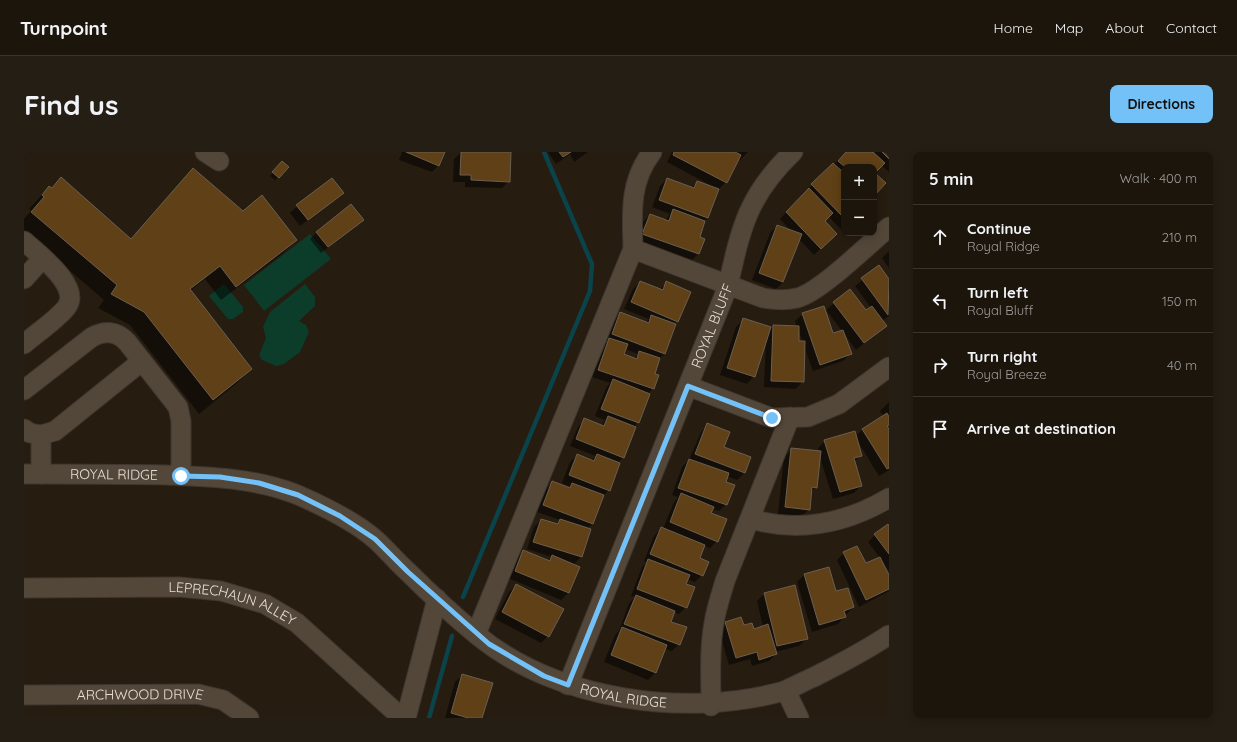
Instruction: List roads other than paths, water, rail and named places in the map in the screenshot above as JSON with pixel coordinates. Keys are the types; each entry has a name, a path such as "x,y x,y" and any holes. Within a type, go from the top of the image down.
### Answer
{"street":[{"path":"476,634 633,249 634,189 643,163 652,152"},
{"name":"ROYAL BLUFF","path":"568,685 728,286 740,233 753,201 776,167 792,152"},
{"path":"633,249 728,286 763,298 782,301 799,298 817,289 889,227"},
{"path":"24,241 65,280 70,294 67,307 24,344"},
{"path":"24,279 42,259"},
{"path":"24,390 92,337 103,332 112,332 122,337 180,411 181,476"},
{"path":"32,474 32,432 55,431 142,361"},
{"path":"688,386 772,418 808,417 832,409 889,368"},
{"path":"711,706 711,647 714,623 725,582 790,417"},
{"name":"ROYAL RIDGE","path":"32,474 220,477 259,483 298,495 340,516 375,539 437,599 489,644 526,666 568,685 607,696 638,710 711,706 744,702 786,691 858,655 889,635"},
{"path":"751,519 773,525 817,524 859,513 889,498"},
{"name":"LEPRECHAUN ALLEY","path":"24,588 179,587 221,591 265,604 297,623 402,718"},
{"path":"406,718 437,599"},
{"path":"786,691 799,718"},
{"name":"ARCHWOOD DRIVE","path":"24,695 198,694 223,700 249,718"}],"waterway":[{"path":"463,597 590,291 592,264 544,152"},
{"path":"429,718 452,636"}]}
